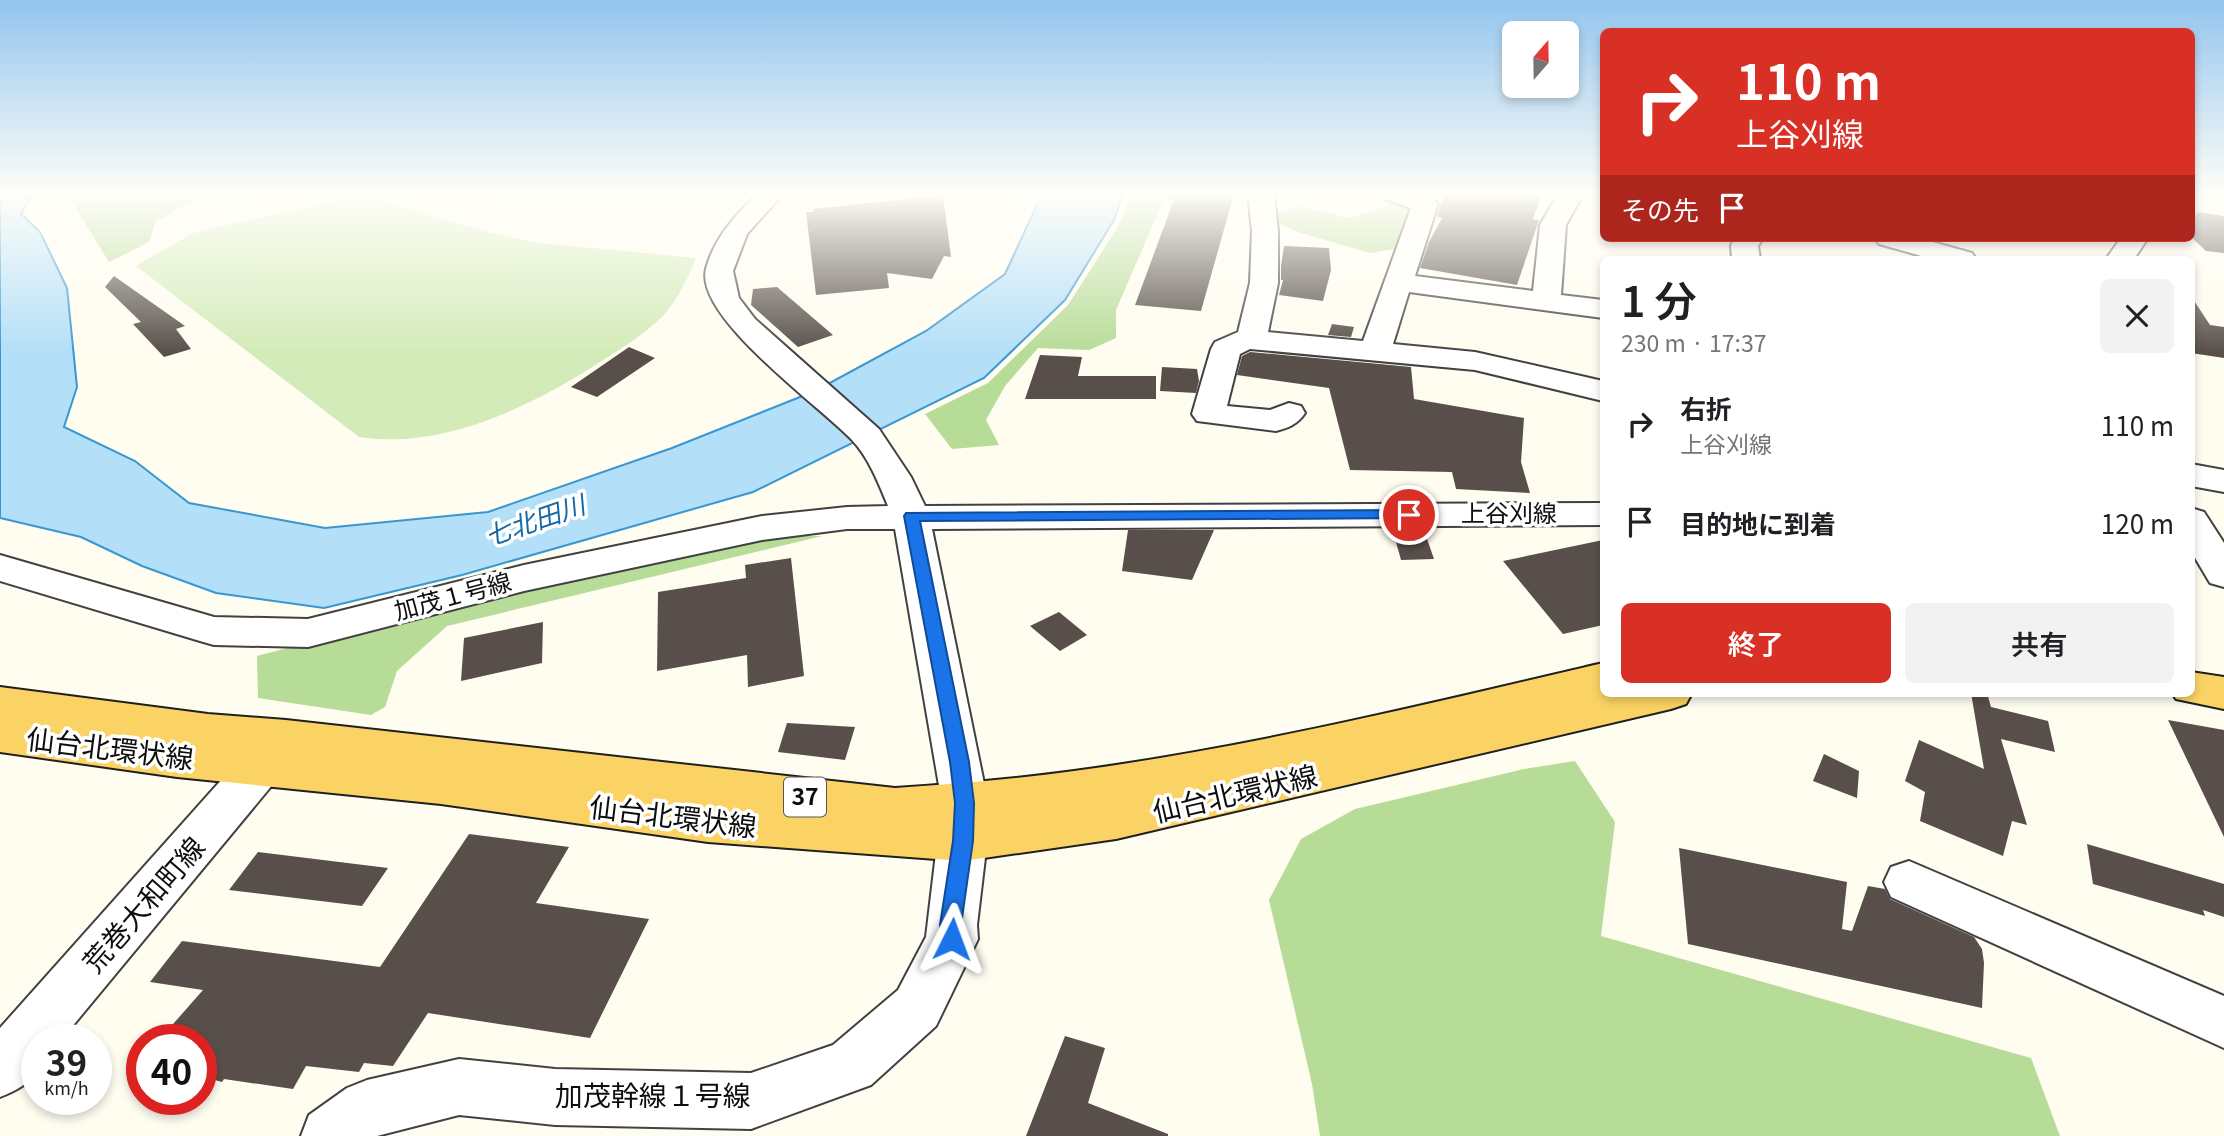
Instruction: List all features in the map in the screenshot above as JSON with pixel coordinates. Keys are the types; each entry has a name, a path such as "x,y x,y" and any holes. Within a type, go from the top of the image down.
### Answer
{"main road":[{"path":"2195,663 2224,667"},
{"name":"仙台北環状線","path":"964,822 1097,788 1308,746 1600,679"},
{"path":"2195,689 2224,693"},
{"name":"仙台北環状線","path":"0,703 208,731 274,752 441,786 708,823 1116,820 1654,697"},
{"name":"仙台北環状線","path":"0,735 274,752"}],"street":[{"name":"加茂幹線１号線","path":"330,1136 367,1108 459,1087 555,1097 751,1101 851,1066 917,1008 952,939 951,925 964,822 959,762 912,516 893,477 867,436 744,326 725,299 719,271 729,247"},
{"path":"1251,340 1264,283 1265,247"},
{"path":"1375,351 1410,247"},
{"path":"1546,301 1551,247"},
{"path":"1902,247 1947,256"},
{"path":"1397,282 1600,309"},
{"path":"1289,413 1276,421 1209,414 1226,349 1246,339 1475,361 1600,390"},
{"path":"2195,476 2224,481"},
{"name":"上谷刈線","path":"912,516 1600,514"},
{"name":"加茂１号線","path":"0,568 214,631 308,634 524,578 762,528 847,518 912,516"},
{"path":"2195,527 2224,575"},
{"name":"荒巻大和町線","path":"0,1070 274,752"},
{"path":"1909,882 2224,1022"}],"green space":[{"path":"100,247 139,247 109,262"},
{"path":"169,247 581,247 696,258 682,290 661,318 624,347 574,378 486,421 423,437 391,439 359,437 136,266"},
{"path":"1105,247 1143,247 1116,310 1116,338 1089,350 1038,348 1005,386 986,420 999,445 952,449 925,414 988,383 1068,305"},
{"path":"1349,247 1396,247 1395,249 1370,253"},
{"path":"761,535 822,536 447,626 397,671 385,707 371,715 258,698 257,656 519,587"},
{"path":"1575,761 1615,822 1601,936 2031,1058 2060,1136 1320,1136 1312,1084 1269,900 1301,839 1355,809 1524,769"}],"water":[{"name":"七北田川","path":"0,247 47,247 67,288 77,387 64,427 135,461 189,503 325,528 488,512 672,448 815,391 926,331 1005,274 1017,247 1097,247 1065,300 984,378 753,492 462,575 324,608 216,593 142,566 81,537 0,518"}],"building":[{"path":"810,247 950,247 951,257 944,256 932,279 887,273 889,288 816,295"},
{"path":"1156,247 1219,247 1201,311 1135,305"},
{"path":"1284,247 1329,248 1331,270 1323,301 1279,295 1283,280 1281,266"},
{"path":"1427,247 1530,247 1517,285 1420,268"},
{"path":"2202,247 2224,247 2224,253 2206,251"},
{"path":"114,276 185,326 176,329 191,349 164,357 133,324 141,322 105,287"},
{"path":"777,287 833,335 798,347 751,305 753,289"},
{"path":"2195,302 2210,325 2224,327 2224,358 2195,354"},
{"path":"1332,324 1354,327 1351,337 1328,335"},
{"path":"629,347 655,358 597,397 571,387"},
{"path":"1250,352 1411,367 1414,399 1524,418 1521,462 1530,493 1456,489 1452,472 1350,470 1329,388 1237,375 1242,356"},
{"path":"1040,355 1082,357 1078,376 1156,376 1156,399 1025,399"},
{"path":"1162,367 1197,369 1199,381 1196,393 1160,391"},
{"path":"1128,530 1214,530 1192,580 1122,571"},
{"path":"1394,535 1426,536 1434,559 1401,560"},
{"path":"1600,541 1600,626 1563,634 1503,561"},
{"path":"791,558 804,676 748,687 747,655 657,671 658,592 746,578 745,565"},
{"path":"1059,612 1087,635 1060,651 1030,626"},
{"path":"543,622 542,663 461,681 464,638"},
{"path":"1972,697 1988,697 1991,707 2048,721 2055,752 2001,739 2027,825 2012,821 2003,856 1920,821 1925,792 1905,781 1919,740 1984,769"},
{"path":"2168,720 2224,730 2224,837"},
{"path":"787,723 855,727 845,760 778,752"},
{"path":"1824,754 1859,771 1857,798 1813,781"},
{"path":"469,834 569,847 536,903 649,919 590,1038 428,1013 393,1066 364,1063 359,1072 306,1066 293,1089 224,1079 222,1082 217,1081 217,1024 173,1024 203,990 150,982 182,941 380,967"},
{"path":"2087,844 2224,884 2224,917 2203,910 2205,916 2093,884"},
{"path":"1679,848 1847,882 1842,929 1852,931 1868,886 1885,889 1890,899 1974,937 1982,949 1984,963 1982,1008 1688,944"},
{"path":"258,852 388,868 362,906 229,890"},
{"path":"1065,1036 1105,1048 1088,1103 1168,1136 1026,1136"}],"route":[{"path":"952,939 951,925 963,841 965,803 912,516 1409,515"}]}
